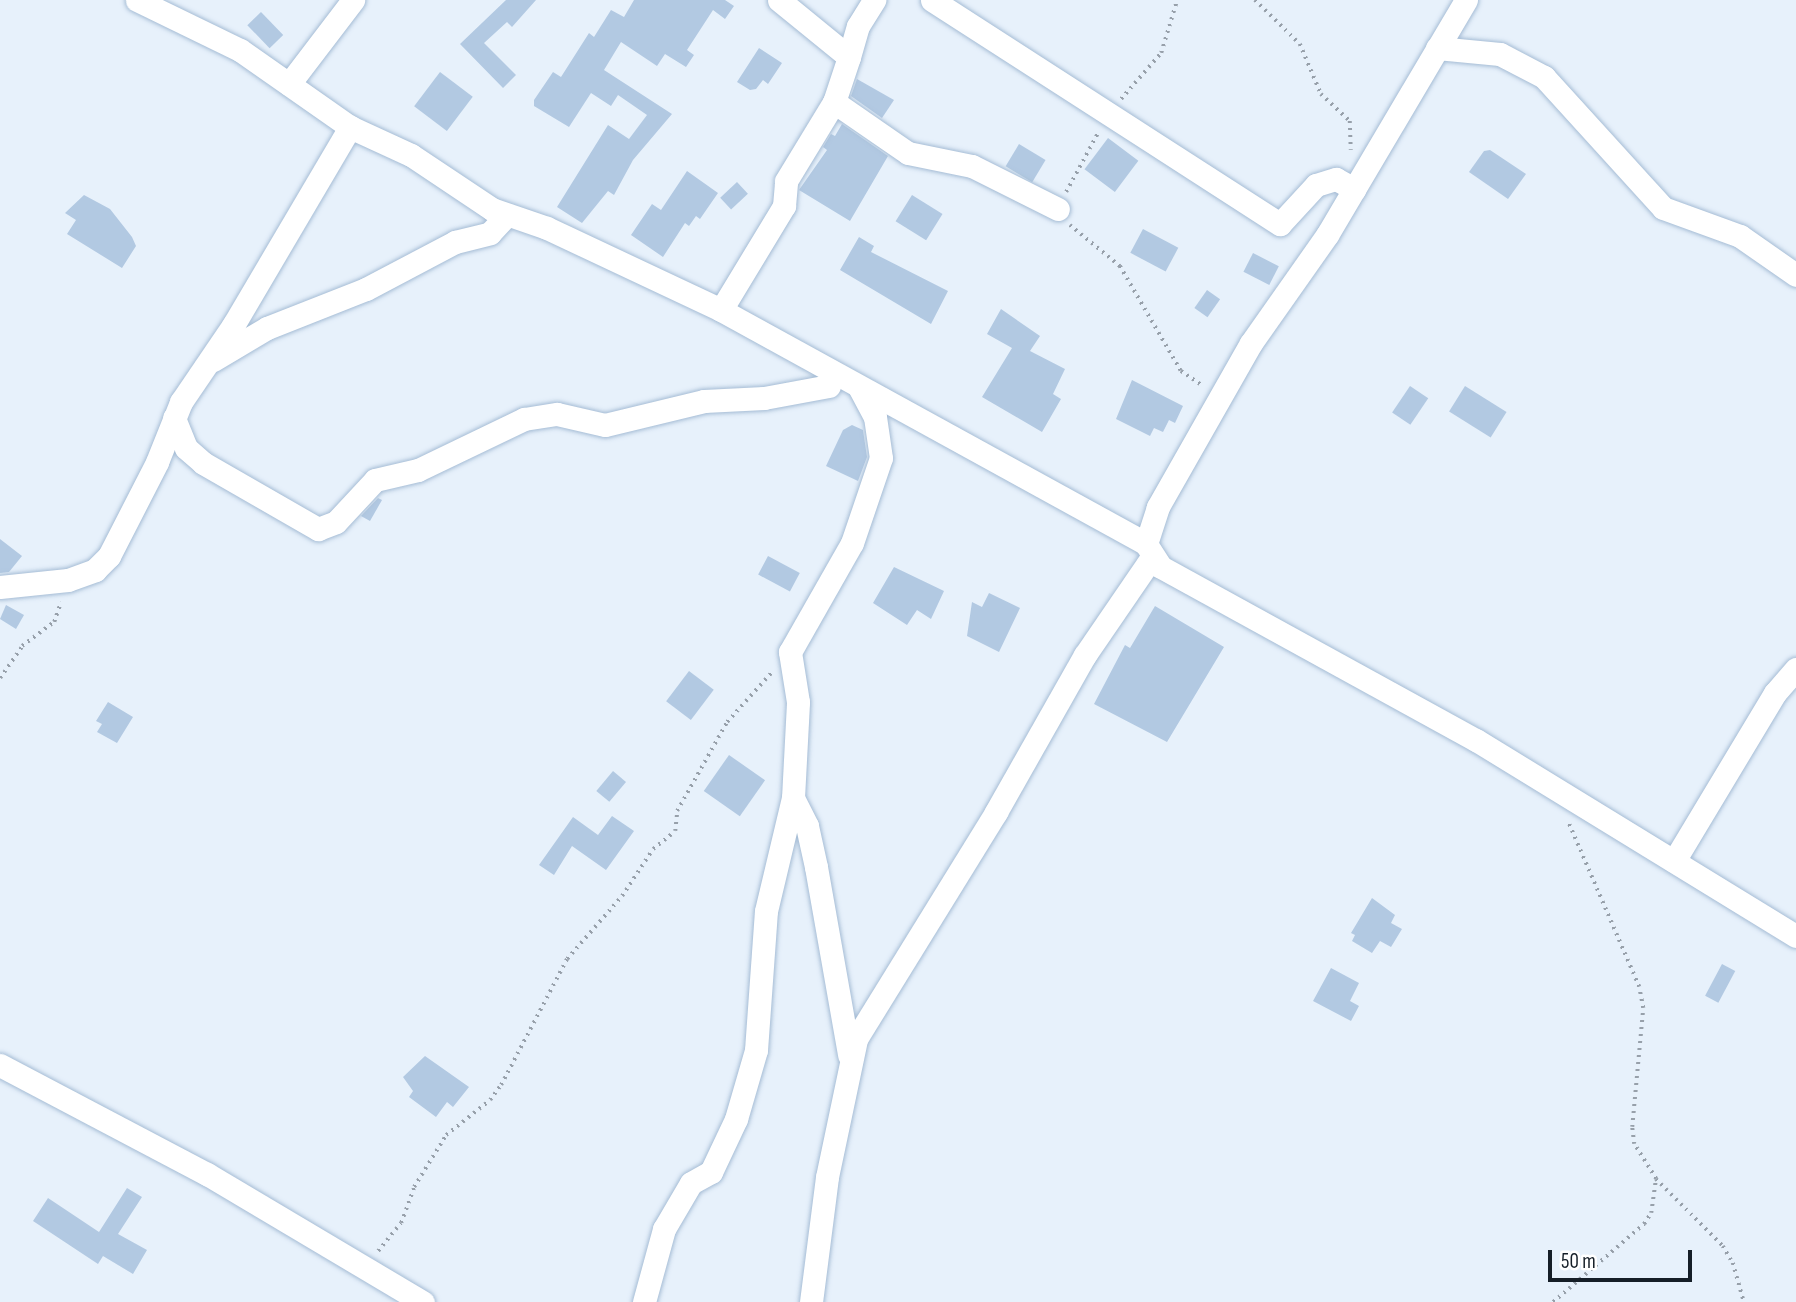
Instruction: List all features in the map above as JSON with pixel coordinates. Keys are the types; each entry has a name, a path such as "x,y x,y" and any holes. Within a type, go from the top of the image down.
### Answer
{"street":[{"path":"137,0 240,50 349,127 411,155 507,215 547,228 720,310 1149,550 1182,579 1476,740 1555,791 1796,936"},
{"path":"289,83 353,0"},
{"path":"779,0 849,57"},
{"path":"720,310 784,206 786,181 834,102 858,26 874,0"},
{"path":"932,0 1280,224 1316,185 1345,184"},
{"path":"849,1055 996,812 1085,655 1149,550 1158,507 1270,312 1345,184 1437,48 1466,0"},
{"path":"1437,48 1500,54 1544,77 1663,208 1740,236 1796,275"},
{"path":"834,102 908,153 972,166 1058,209"},
{"path":"0,587 68,580 94,570 109,556 174,418 349,127"},
{"path":"207,363 267,328 366,289 455,242 490,233 507,215"},
{"path":"174,418 186,448 203,463 318,529 336,522 375,480 418,470 524,419 557,414 606,425 704,401 764,398 829,386"},
{"path":"644,1302 664,1229 691,1183 711,1172 750,1076 761,1017 766,911 793,798 798,702 790,652 852,543 881,458 875,416 860,389"},
{"path":"1674,861 1775,693 1796,669"},
{"path":"793,798 807,826 816,867 849,1055 811,1302"},
{"path":"0,1065 207,1174 423,1302"}],"path":[{"path":"1255,0 1300,44 1321,94 1350,121 1352,155 1345,184"},
{"path":"1058,209 1072,227 1120,266 1181,371 1221,397"},
{"path":"0,678 22,646 54,622 68,580"},
{"path":"360,1264 386,1246 401,1223 414,1187 446,1135 491,1100 567,959 622,896 653,849 676,831 677,811 727,722 790,652"},
{"path":"1555,791 1639,987 1643,1008 1632,1127 1634,1144 1656,1179 1723,1246 1734,1263 1744,1302"},
{"path":"1553,1302 1644,1224 1651,1213 1656,1179"}],"building":[{"path":"506,0 536,0 512,27 507,22 484,43 516,75 503,88 460,44"},
{"path":"634,0 725,0 734,6 725,19 713,10 687,50 694,55 686,67 665,54 657,66 621,42 604,70 672,114 633,160 614,195 608,191 582,223 557,207 608,125 629,139 647,115 618,95 611,106 591,93 569,127 534,106 534,100 553,72 561,77 589,33 594,37 611,10 624,17"},
{"path":"261,12 283,35 270,48 247,25"},
{"path":"759,48 782,63 768,84 763,80 756,89 750,90 737,82"},
{"path":"440,72 473,97 447,131 414,106"},
{"path":"857,79 894,100 882,118 851,96"},
{"path":"842,124 888,156 850,221 799,190 827,150 823,147 831,134 835,136"},
{"path":"1108,138 1138,161 1115,192 1085,169"},
{"path":"1019,144 1046,160 1032,182 1006,166"},
{"path":"1490,150 1526,174 1508,199 1469,172 1484,151"},
{"path":"687,171 718,193 700,219 696,216 689,226 685,223 663,257 631,235 652,204 661,210"},
{"path":"737,182 748,194 731,209 720,198"},
{"path":"84,195 110,209 132,237 136,246 122,268 67,234 76,220 65,213"},
{"path":"912,195 943,214 926,240 896,221"},
{"path":"1143,229 1178,248 1166,272 1130,253"},
{"path":"859,237 874,246 871,252 948,291 931,324 840,270"},
{"path":"1253,253 1279,266 1269,285 1243,272"},
{"path":"1207,290 1220,299 1207,317 1194,308"},
{"path":"1001,309 1040,336 1030,351 1065,369 1053,394 1061,399 1042,432 982,397 1012,348 987,334"},
{"path":"1132,380 1183,406 1175,423 1169,420 1163,432 1154,428 1150,436 1116,419"},
{"path":"1410,386 1428,398 1410,425 1392,413"},
{"path":"1465,386 1507,412 1491,437 1449,411"},
{"path":"852,425 863,430 867,457 858,481 826,466 843,430"},
{"path":"378,498 382,500 370,521 361,516"},
{"path":"0,539 22,556 9,572 0,573"},
{"path":"768,556 800,573 790,591 758,575"},
{"path":"894,567 944,591 931,619 917,610 907,625 873,603"},
{"path":"989,593 1020,608 999,652 967,636 972,602 982,607"},
{"path":"6,605 24,615 16,629 0,619"},
{"path":"1155,606 1224,647 1167,742 1094,704 1125,645 1130,648"},
{"path":"689,671 714,690 691,720 666,701"},
{"path":"108,702 133,717 117,743 97,732 102,724 96,721"},
{"path":"729,755 765,780 740,816 704,791"},
{"path":"613,771 626,782 609,802 596,791"},
{"path":"612,816 634,831 606,870 572,846 554,875 539,865 573,817 598,835"},
{"path":"1372,898 1395,915 1391,923 1402,929 1391,947 1380,941 1372,953 1352,941 1355,935 1351,933"},
{"path":"1722,964 1735,971 1718,1003 1705,996"},
{"path":"1331,968 1359,983 1350,1001 1359,1006 1351,1021 1313,1001"},
{"path":"425,1056 469,1087 453,1107 447,1102 436,1117 409,1097 413,1091 403,1077"},
{"path":"127,1188 142,1197 118,1234 147,1250 133,1274 103,1256 98,1264 33,1221 48,1198 99,1232"}]}
